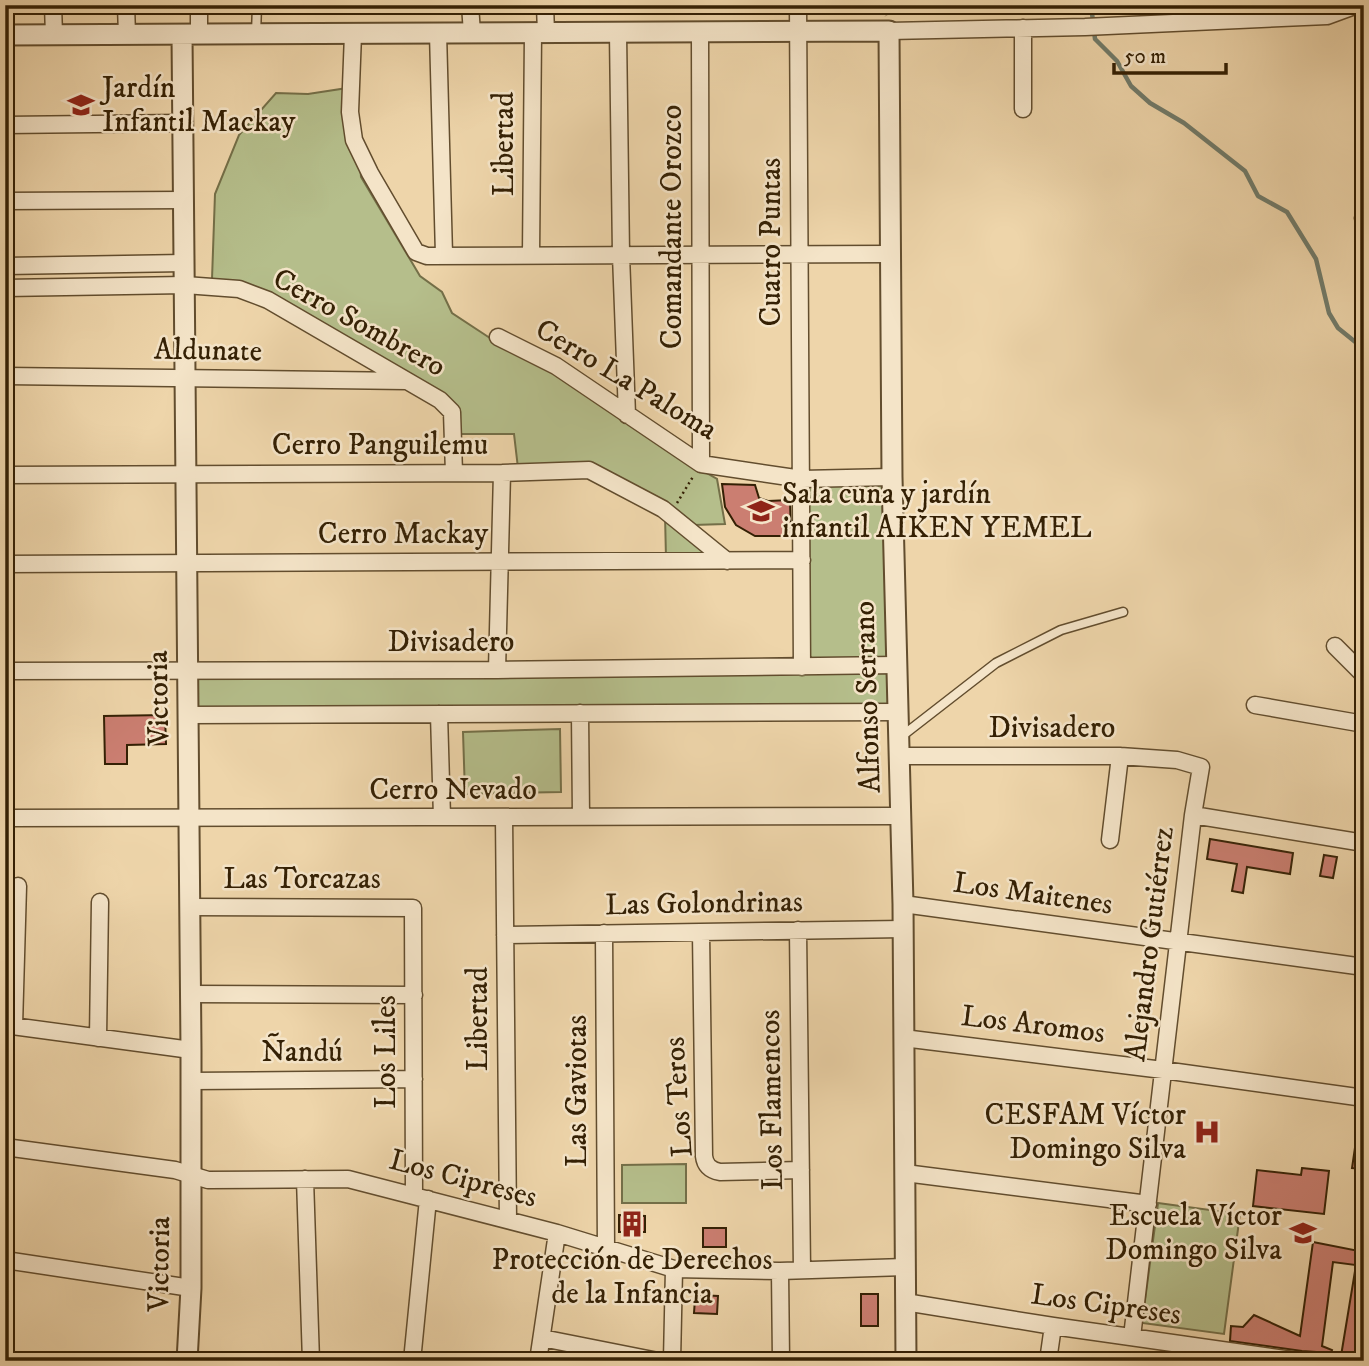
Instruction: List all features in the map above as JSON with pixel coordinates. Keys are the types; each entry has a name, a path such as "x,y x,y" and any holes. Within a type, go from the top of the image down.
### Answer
{"street":[{"path":"53,5 54,35"},
{"path":"126,5 127,35"},
{"name":"Victoria","path":"187,1361 191,1288 191,994 183,123 191,34 199,5"},
{"path":"470,5 472,33"},
{"name":"Libertad","path":"531,255 540,33 545,5"},
{"name":"Cuatro Puntas","path":"798,5 802,667"},
{"path":"5,35 700,33 1085,27 1327,16 1357,5"},
{"path":"1023,28 1023,109"},
{"name":"Alfonso Serrano","path":"889,31 892,477 903,904 905,1361"},
{"path":"438,33 443,256"},
{"path":"618,33 621,255 627,415"},
{"name":"Comandante Orozco","path":"700,33 701,464"},
{"path":"353,34 350,113 354,140 416,252 427,256 889,254"},
{"path":"5,125 183,123"},
{"path":"5,201 184,200"},
{"path":"5,266 184,262"},
{"name":"Cerro Sombrero","path":"5,288 185,285 239,289 268,300 440,400 452,412 454,473"},
{"name":"Cerro La Paloma","path":"499,337 556,366 701,464 802,479 892,477"},
{"name":"Aldunate","path":"5,376 410,381"},
{"name":"Cerro Panguilemu","path":"5,475 502,473 589,470 663,509 727,561"},
{"path":"497,670 502,473"},
{"name":"Cerro Mackay","path":"5,564 802,560"},
{"path":"1335,646 1364,675"},
{"name":"Divisadero","path":"5,671 896,666"},
{"path":"1255,705 1364,724"},
{"path":"189,715 898,712"},
{"path":"439,713 442,817"},
{"path":"580,713 581,817"},
{"name":"Divisadero","path":"900,747 1119,756 1177,760 1201,767"},
{"path":"1110,840 1119,756"},
{"name":"Alejandro Gutiérrez","path":"1132,1337 1201,767"},
{"path":"1194,815 1364,843"},
{"name":"Cerro Nevado","path":"5,818 901,816"},
{"name":"Libertad","path":"504,817 508,1220"},
{"path":"18,886 10,1025 191,1050"},
{"path":"98,1038 100,902"},
{"name":"Los Maitenes","path":"903,904 1364,967"},
{"name":"Las Torcazas","path":"190,907 413,908"},
{"name":"Los Liles","path":"412,1361 421,1197 414,1079 413,908"},
{"name":"Las Golondrinas","path":"505,935 903,929"},
{"name":"Los Flamencos","path":"798,930 802,1270"},
{"name":"Los Teros","path":"701,932 706,1164 712,1170 720,1172 801,1170"},
{"name":"Las Gaviotas","path":"604,933 606,1249"},
{"path":"191,994 414,995"},
{"name":"Los Aromos","path":"903,1038 1364,1098"},
{"name":"Ñandú","path":"191,1081 414,1079"},
{"name":"Los Cipreses","path":"5,1147 174,1170 208,1181 348,1180 557,1233 674,1269 780,1271 905,1267"},
{"path":"905,1173 1148,1203"},
{"path":"305,1179 311,1361"},
{"path":"538,1361 557,1233"},
{"path":"5,1260 191,1288"},
{"path":"671,1361 674,1269"},
{"path":"780,1271 781,1361"},
{"name":"Los Cipreses","path":"905,1302 1132,1337 1196,1354 1299,1361"},
{"path":"1048,1361 1054,1326"},
{"path":"542,1338 658,1361"}],"lane":[{"path":"256,34 257,5"},
{"path":"900,747 996,663 1061,630 1123,612"}],"green space":[{"path":"354,87 361,177 420,276 442,292 452,313 499,344 566,376 717,479 725,524 693,525 594,467 518,468 514,434 458,434 456,410 413,375 259,293 212,279 215,194 239,135 276,93 308,94"},
{"path":"807,485 884,485 891,658 807,659"},
{"path":"665,515 716,557 666,558"},
{"path":"890,673 892,705 195,711 195,675"},
{"path":"560,729 561,792 465,794 463,732"},
{"path":"686,1164 686,1203 622,1203 622,1165"},
{"path":"1158,1203 1240,1214 1224,1334 1142,1323"}],"building":[{"name":"Sala cuna y jardín infantil AIKEN YEMEL","path":"722,484 755,485 759,498 768,501 790,500 791,536 755,536 736,525 725,507"},
{"path":"165,715 166,744 127,745 127,764 105,764 104,716"},
{"path":"1210,839 1293,853 1290,874 1247,867 1243,893 1232,891 1237,864 1207,859"},
{"path":"1324,855 1337,857 1333,878 1320,876"},
{"path":"1357,1134 1364,1134 1364,1169 1352,1168"},
{"path":"1302,1168 1329,1171 1324,1214 1253,1206 1257,1170 1301,1175"},
{"name":"Protección de Derechos de la Infancia","path":"619,1215 645,1216 645,1232 619,1232"},
{"path":"703,1228 726,1228 726,1247 703,1247"},
{"path":"1313,1242 1364,1252 1364,1359 1341,1356 1356,1265 1333,1262 1322,1346 1332,1350 1331,1353 1230,1341 1231,1326 1243,1327 1254,1315 1300,1336"},
{"path":"861,1294 878,1294 878,1326 861,1326"},
{"path":"699,1295 718,1296 717,1314 694,1313 695,1299 699,1299"}],"waterway":[{"path":"1096,5 1092,13 1095,39 1117,61 1131,86 1150,103 1184,123 1245,171 1258,196 1287,212 1316,259 1329,313 1338,328 1364,349"}],"place":[{"name":"Jardín Infantil Mackay","path":"81,105"},
{"name":"Sala cuna y jardín infantil AIKEN YEMEL","path":"761,511"},
{"name":"CESFAM Víctor Domingo Silva","path":"1207,1132"},
{"name":"Protección de Derechos de la Infancia","path":"632,1224"},
{"name":"Escuela Víctor Domingo Silva","path":"1303,1233"}]}
